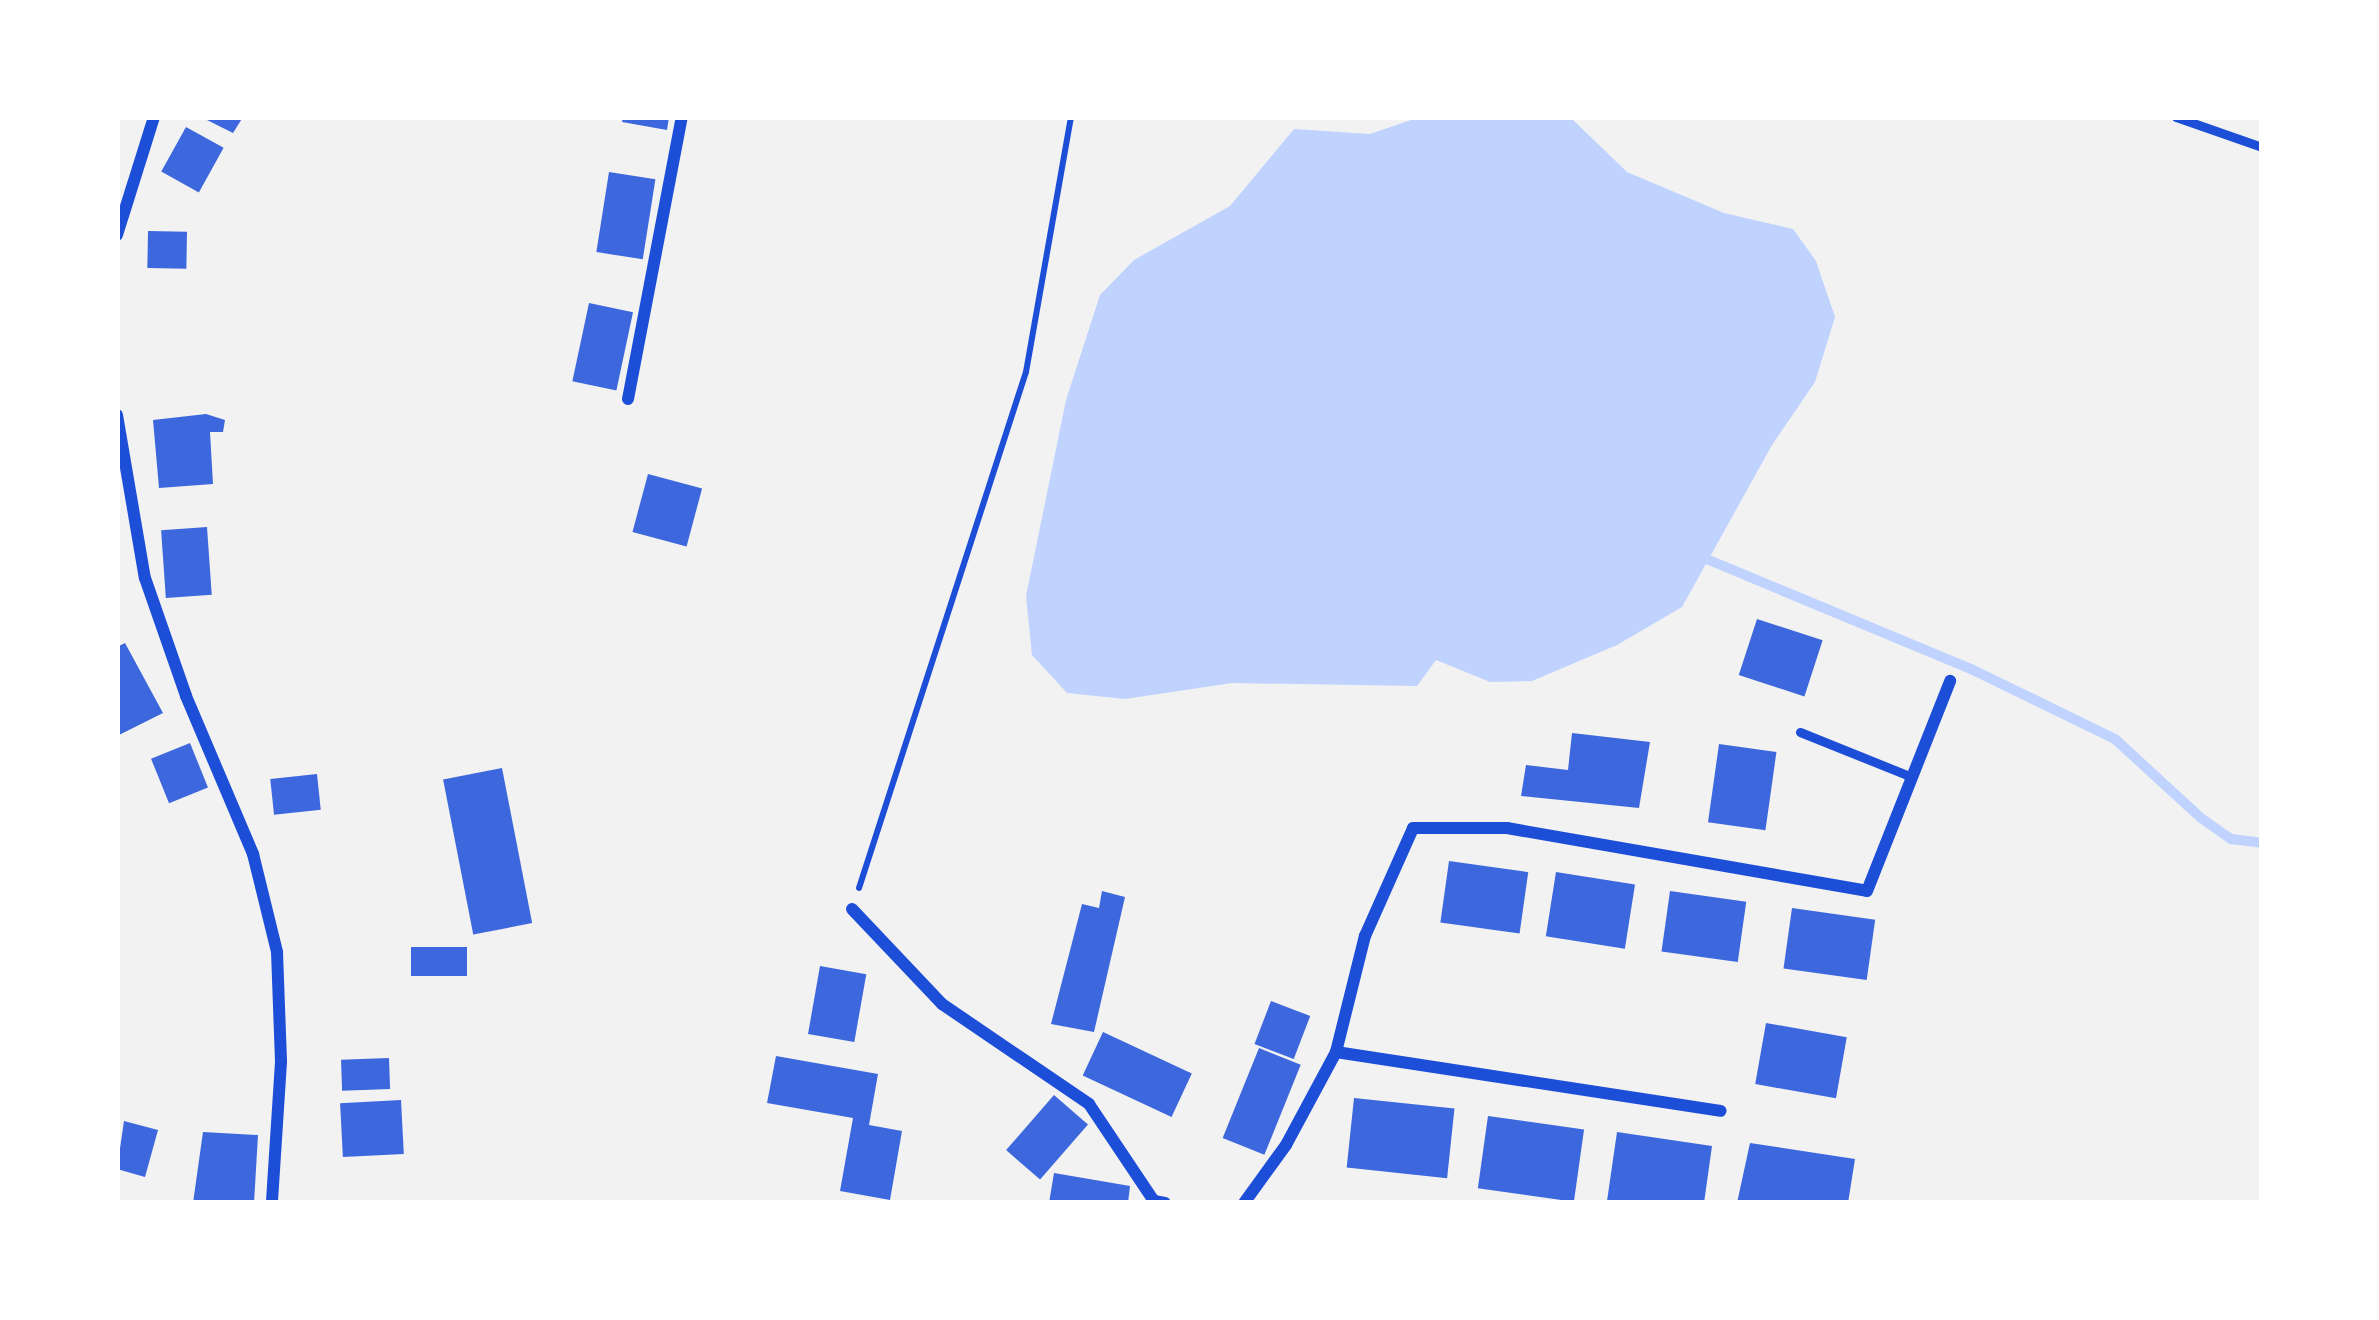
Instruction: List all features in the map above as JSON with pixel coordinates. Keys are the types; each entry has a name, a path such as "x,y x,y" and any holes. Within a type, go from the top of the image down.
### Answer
{"street":[{"path":"117,235 154,117"},
{"path":"628,398 682,117"},
{"path":"117,415 145,578 253,854 277,952 281,1062 272,1203"},
{"path":"1244,1203 1286,1145 1336,1052 1365,936 1414,828 1507,828 1867,891 1950,681"},
{"path":"852,909 942,1004 1089,1104 1158,1202"},
{"path":"1336,1052 1720,1111"}],"lane":[{"path":"2176,117 2262,147"},
{"path":"1800,732 1912,777"}],"path":[{"path":"852,909 1025,372 1071,117"}],"water":[{"path":"1420,117 1570,117 1627,172 1724,213 1793,229 1816,261 1835,317 1815,382 1772,445 1682,607 1617,645 1532,681 1490,682 1436,660 1417,686 1232,683 1125,699 1067,693 1032,655 1026,596 1066,400 1100,295 1134,260 1230,206 1294,129 1370,134"}],"building":[{"path":"201,117 243,117 233,133"},
{"path":"623,117 669,117 667,130 622,122"},
{"path":"186,127 224,148 199,192 161,172"},
{"path":"609,172 655,179 643,259 596,252"},
{"path":"148,231 187,232 186,269 147,268"},
{"path":"589,303 633,312 616,391 572,381"},
{"path":"206,414 225,420 223,432 210,432 213,484 159,488 153,420"},
{"path":"648,474 702,488 687,546 632,532"},
{"path":"207,527 212,595 166,598 161,530"},
{"path":"1757,619 1823,640 1804,696 1739,675"},
{"path":"125,643 163,713 117,736 117,647"},
{"path":"1572,733 1650,742 1639,808 1521,796 1526,765 1568,770"},
{"path":"190,743 208,788 169,803 151,759"},
{"path":"1719,744 1776,752 1765,830 1708,822"},
{"path":"502,768 532,923 473,935 443,779"},
{"path":"317,774 321,810 274,815 270,779"},
{"path":"1449,861 1528,872 1520,934 1440,922"},
{"path":"1556,872 1635,885 1625,949 1546,936"},
{"path":"1102,891 1125,897 1094,1032 1051,1024 1082,904 1099,908"},
{"path":"1670,891 1746,902 1738,962 1662,951"},
{"path":"1792,908 1875,920 1867,980 1784,968"},
{"path":"411,947 467,947 467,976 411,976"},
{"path":"820,966 866,974 854,1042 808,1034"},
{"path":"1271,1001 1310,1016 1294,1059 1255,1044"},
{"path":"1766,1023 1847,1037 1836,1098 1755,1084"},
{"path":"1103,1032 1192,1073 1172,1117 1083,1076"},
{"path":"1259,1048 1301,1065 1264,1155 1223,1138"},
{"path":"776,1056 878,1074 869,1125 902,1131 890,1200 840,1191 853,1118 767,1103"},
{"path":"389,1058 390,1089 342,1091 341,1060"},
{"path":"1054,1095 1088,1125 1040,1180 1006,1150"},
{"path":"1354,1098 1454,1109 1447,1178 1347,1168"},
{"path":"401,1100 404,1154 343,1157 340,1103"},
{"path":"1488,1116 1584,1129 1574,1202 1478,1188"},
{"path":"124,1121 158,1130 145,1177 117,1169"},
{"path":"203,1132 258,1135 254,1203 193,1203"},
{"path":"1617,1132 1712,1146 1704,1203 1607,1201"},
{"path":"1750,1143 1855,1159 1848,1203 1737,1203"},
{"path":"1054,1173 1130,1186 1128,1203 1049,1203"}],"waterway":[{"path":"1709,560 1971,669 2115,739 2201,818 2231,839 2262,843"}]}
